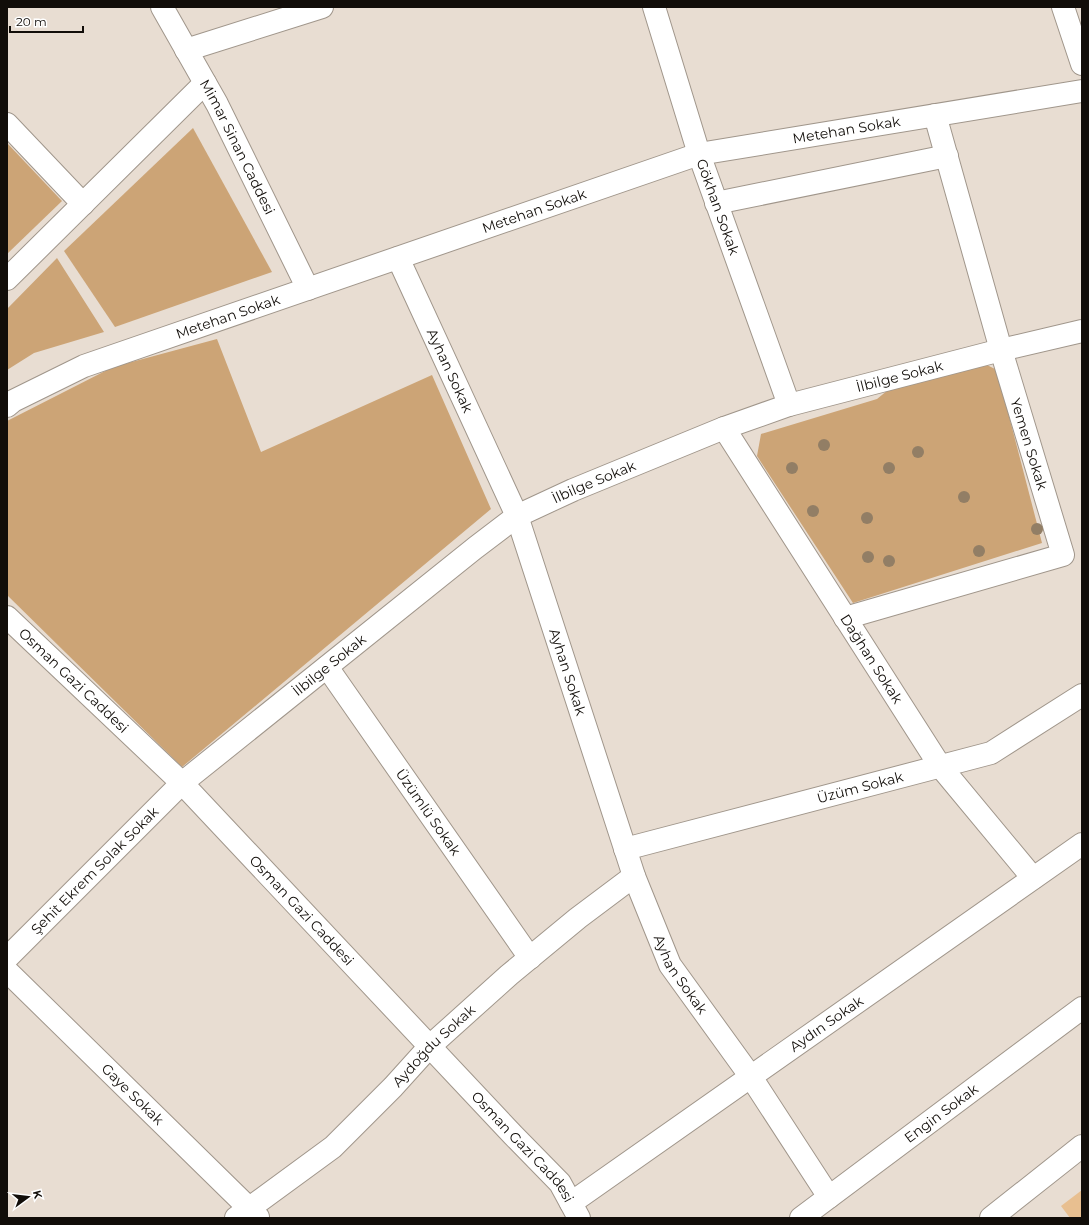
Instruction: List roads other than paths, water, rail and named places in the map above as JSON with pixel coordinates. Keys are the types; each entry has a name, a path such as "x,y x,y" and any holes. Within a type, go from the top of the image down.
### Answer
{"street":[{"name":"Mimar Sinan Caddesi","path":"162,7 217,104 308,289"},
{"path":"186,50 322,7"},
{"name":"Gökhan Sokak","path":"654,7 699,154 789,405"},
{"path":"1063,7 1082,64"},
{"path":"7,279 205,83"},
{"name":"Metehan Sokak","path":"7,406 13,401 84,366 699,154 1082,91"},
{"name":"Yemen Sokak","path":"845,618 1063,556 1000,350 935,115"},
{"path":"7,124 83,204"},
{"path":"716,203 947,156"},
{"name":"Ayhan Sokak","path":"398,258 517,516 634,876 670,965 751,1077 829,1197"},
{"name":"İlbilge Sokak","path":"182,783 517,516 573,490 724,428 789,405 1000,350 1082,331"},
{"name":"Dağhan Sokak","path":"724,428 940,766 1033,878"},
{"name":"Osman Gazi Caddesi","path":"7,617 182,783 560,1183 575,1210"},
{"name":"Üzümlü Sokak","path":"327,667 530,958"},
{"name":"Üzüm Sokak","path":"625,849 991,753 1082,695"},
{"name":"Şehit Ekrem Solak Sokak","path":"7,958 182,783"},
{"name":"Aydın Sokak","path":"575,1210 751,1077 1082,844"},
{"name":"Aydoğdu Sokak","path":"248,1215 333,1147 393,1087 430,1046 530,958 578,918 634,876"},
{"name":"Gaye Sokak","path":"7,971 248,1215"},
{"name":"Engin Sokak","path":"801,1218 1082,1008"},
{"path":"991,1218 1082,1146"}]}
